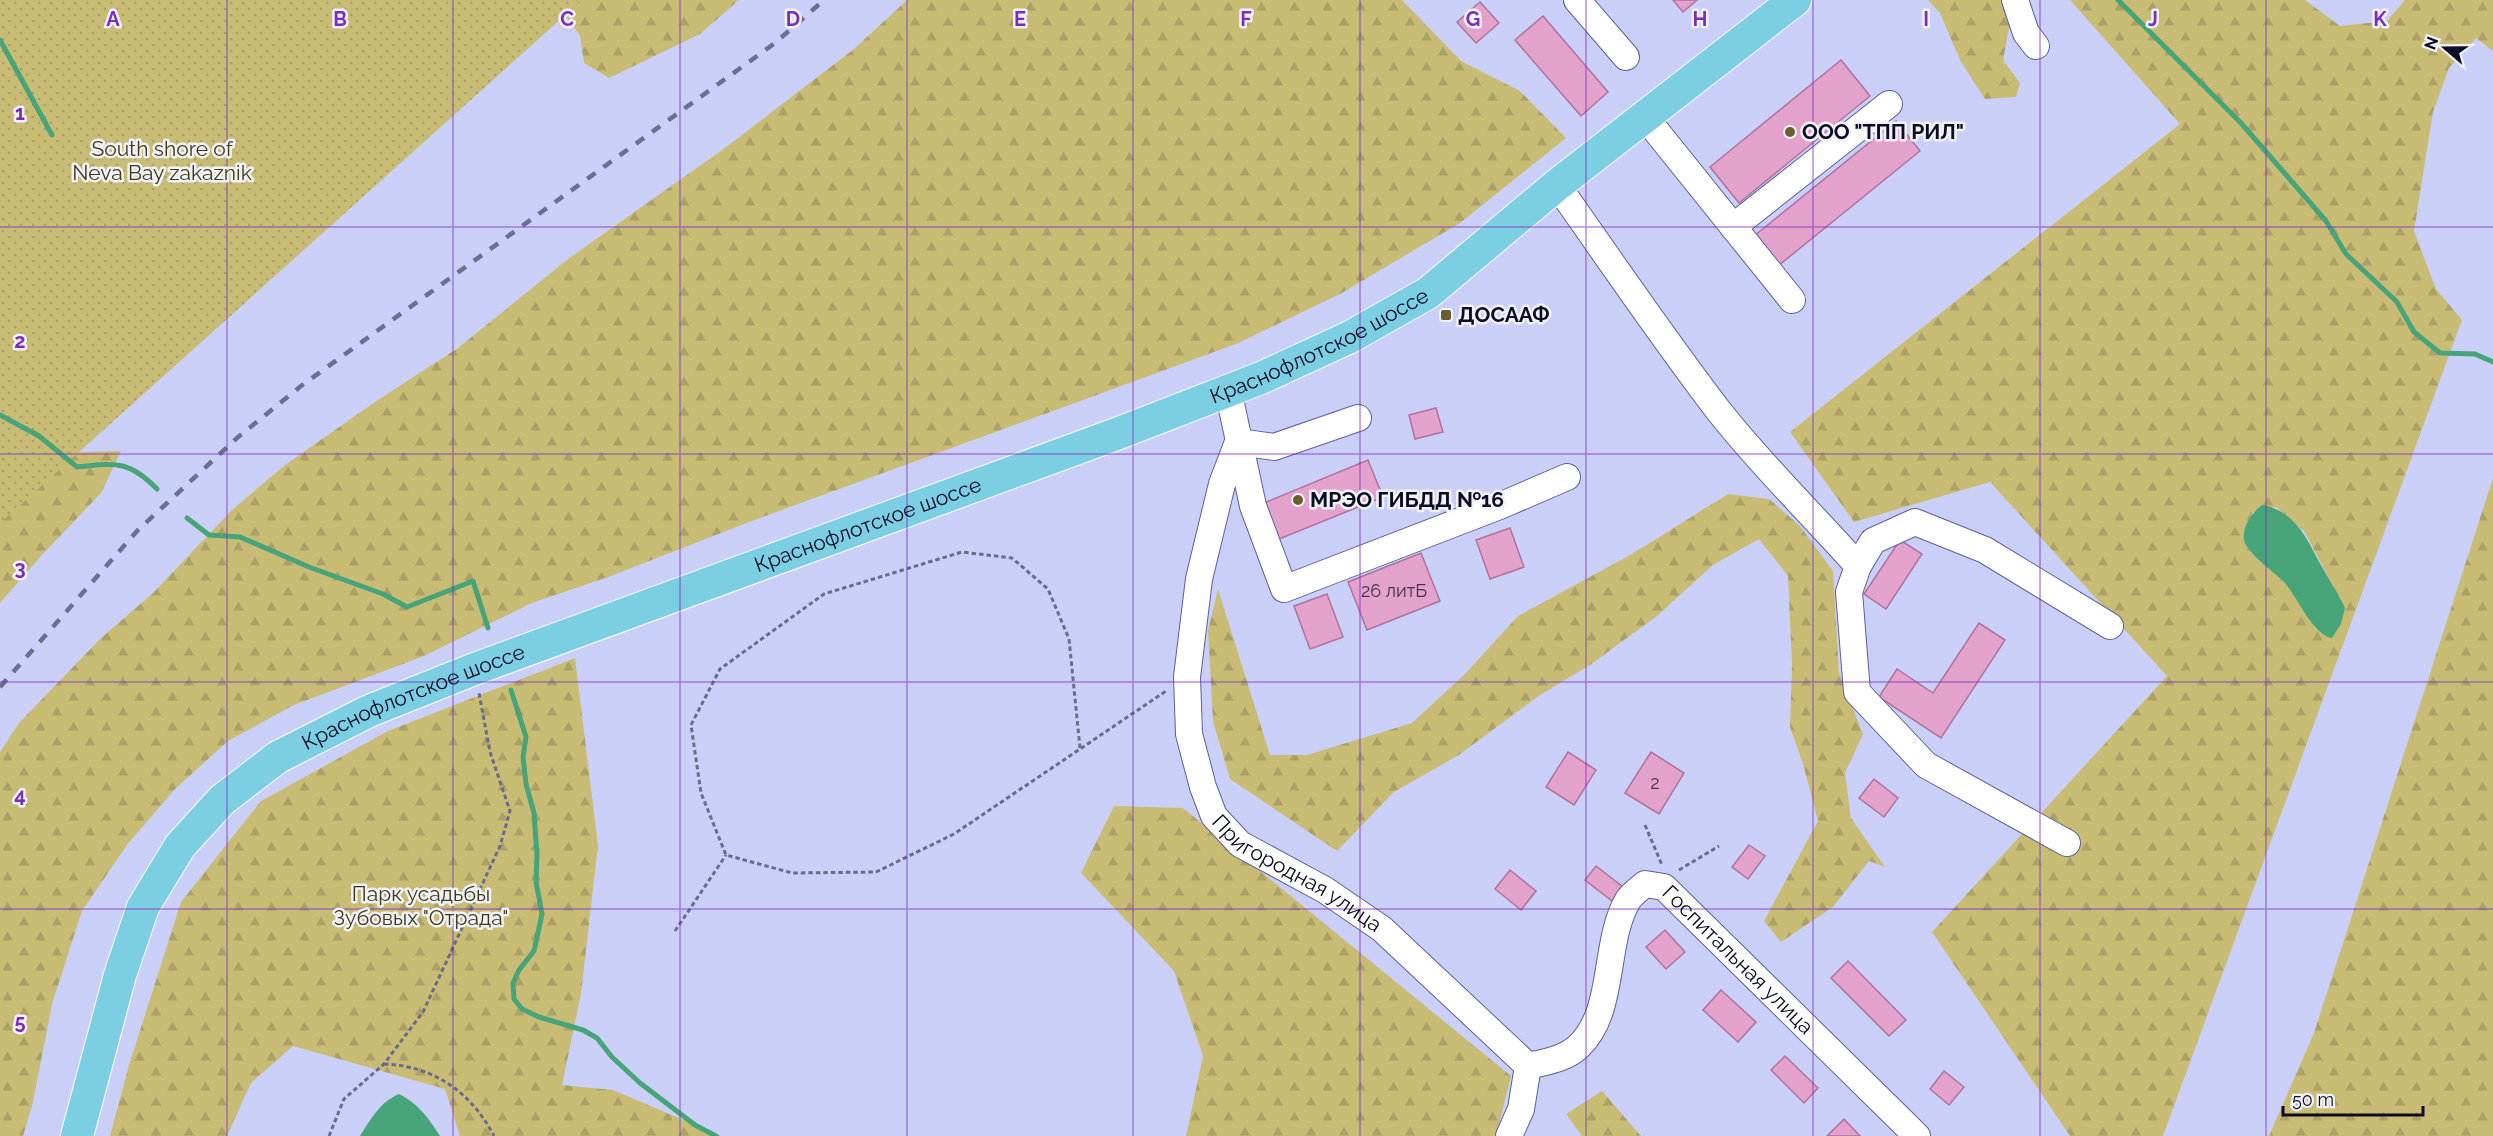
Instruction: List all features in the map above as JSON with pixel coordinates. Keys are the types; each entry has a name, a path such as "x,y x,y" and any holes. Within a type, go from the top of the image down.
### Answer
{"main road":[{"name":"Краснофлотское шоссе","path":"77,1136 120,975 142,907 180,846 222,800 278,757 369,711 472,670 1119,433 1228,390 1350,337 1428,293 1557,185 1795,0"}],"street":[{"path":"1577,0 1626,57"},
{"path":"2015,0 2026,33 2036,46"},
{"path":"1733,227 1889,104"},
{"path":"1646,117 1792,300"},
{"path":"1557,185 1718,409 1772,474 1857,566"},
{"path":"1228,390 1253,507 1284,590 1502,505 1567,477"},
{"path":"1238,442 1274,447 1358,418"},
{"name":"Пригородная улица","path":"1238,442 1222,484 1199,579 1187,677 1189,734 1203,787 1214,816 1240,844 1325,890 1382,929 1528,1066"},
{"path":"2067,843 1926,765 1857,692 1849,592 1857,566 1873,541 1915,522 1985,550 2110,626"},
{"name":"Госпитальная улица","path":"1528,1066 1558,1058 1578,1048 1595,1027 1621,915 1629,898 1645,884 1665,880 1917,1136"},
{"path":"1509,1136 1521,1109 1528,1066"}],"path":[{"path":"726,855 701,793 691,725 720,669 824,594 928,562 962,552 1012,558 1048,589 1069,639 1080,748"},
{"path":"329,1136 344,1100 384,1064 423,1011 500,846 510,811 490,752 481,700 472,670"},
{"path":"726,855 792,873 876,872 954,834 1187,677"},
{"path":"1645,825 1665,880 1719,846"},
{"path":"675,931 726,855"},
{"path":"384,1064 406,1065 456,1088 482,1113 494,1136"}],"green space":[{"name":"South shore of Neva Bay zakaznik","path":"0,0 582,0 0,523"},
{"path":"555,0 739,0 700,34 609,78 584,63 580,36"},
{"path":"907,0 1402,0 1461,61 1520,91 1566,138 1460,223 1340,294 1236,344 749,522 611,576 532,603 424,656 294,705 228,741 175,789 127,845 82,911 52,1004 33,1102 23,1136 0,1136 0,752 19,723 101,638 152,594 232,510 285,465 458,348 568,259 725,148 854,49"},
{"path":"1928,0 2004,0 2013,6 2003,60 2020,83 2016,97 1985,99 1960,60 1940,13"},
{"path":"2070,0 2305,0 2340,26 2387,21 2405,0 2493,0 2493,51 2476,38 2449,68 2433,112 2414,231 2436,289 2462,320 2163,1136 2070,1136 1932,932 2167,676 1990,482 1854,522 1790,432 2180,124","holes":["2276,507 2304,531 2345,609 2316,629 2289,587 2252,553 2244,539 2246,527 2253,512"]},
{"path":"0,450 12,454 121,451 101,493 0,603"},
{"path":"2493,478 2493,1136 2269,1136 2314,1033"},
{"path":"1728,494 1769,499 1800,526 1833,571 1839,673 1863,734 1845,773 1851,818 1885,867 1869,861 1833,907 1781,942 1764,921 1818,821 1803,764 1790,727 1792,664 1788,576 1759,539 1713,565 1657,616 1590,665 1540,695 1459,755 1394,792 1337,851 1230,779 1213,721 1208,631 1218,589 1270,755 1307,755 1412,723 1466,673 1518,616 1632,554"},
{"name":"Парк усадьбы Зубовых \"Отрада\"","path":"575,658 598,845 581,994 562,1085 613,1090 721,1136 460,1136 445,1089 293,1046 251,1083 227,1136 110,1136 129,1065 181,902 261,801 388,731"},
{"path":"1114,806 1183,808 1511,1076 1494,1136 1186,1136 1203,1056 1174,971 1081,873"},
{"path":"1602,1091 1641,1136 1582,1136 1566,1114"}],"shaded area":[{"path":"2262,505 2282,512 2296,524 2308,540 2342,602 2345,608 2341,624 2332,638 2318,630 2285,583 2255,557 2246,545 2244,535 2246,525"},
{"path":"399,1094 417,1107 440,1136 360,1136 381,1106"}],"building":[{"path":"1673,0 1697,0 1683,12"},
{"path":"1480,2 1499,23 1476,43 1457,22"},
{"path":"1543,16 1608,92 1581,116 1515,40"},
{"name":"ООО \"ТПП РИЛ\"","path":"1841,60 1870,96 1739,203 1710,167"},
{"path":"1896,121 1920,151 1778,266 1754,236"},
{"path":"1436,408 1443,432 1415,439 1409,415"},
{"path":"1368,460 1383,497 1279,539 1264,503"},
{"path":"1510,528 1524,567 1490,579 1476,540"},
{"path":"1900,540 1922,554 1886,609 1864,594"},
{"path":"1421,553 1440,601 1367,630 1348,582"},
{"path":"1327,594 1343,637 1310,649 1294,606"},
{"path":"1979,623 2005,640 1941,738 1879,697 1897,669 1933,693"},
{"path":"1568,752 1596,770 1574,805 1546,787"},
{"path":"1651,752 1684,773 1659,814 1625,793"},
{"path":"1874,779 1898,798 1884,817 1859,798"},
{"path":"1749,845 1765,856 1748,879 1732,867"},
{"path":"1596,866 1623,887 1612,901 1585,880"},
{"path":"1510,870 1536,891 1521,910 1495,889"},
{"path":"1665,930 1685,952 1666,969 1646,947"},
{"path":"1848,961 1906,1020 1889,1036 1831,978"},
{"path":"1721,990 1756,1022 1738,1042 1703,1010"},
{"path":"1785,1056 1818,1088 1804,1103 1771,1070"},
{"path":"1944,1071 1964,1087 1949,1105 1930,1089"},
{"path":"1844,1119 1860,1136 1827,1136"}],"waterway":[{"path":"2118,0 2241,123 2326,221 2346,254 2397,302 2414,332 2440,353 2475,354 2493,362"},
{"path":"0,40 52,135"},
{"path":"0,415 39,436 77,467 112,465 129,468 157,489"},
{"path":"187,518 209,535 240,537 309,567 383,594 407,607 473,581 488,628"},
{"path":"511,690 526,737 523,757 526,784 534,813 536,882 542,914 534,951 519,970 513,983 514,999 522,1009 539,1017 583,1030 597,1038 612,1057 640,1083 695,1125 716,1136"}],"railway":[{"path":"0,687 138,530 237,438 301,386 775,43 824,0"}],"place":[{"name":"ООО \"ТПП РИЛ\"","path":"1790,132"},
{"name":"ДОСААФ","path":"1446,315"},
{"name":"МРЭО ГИБДД №16","path":"1298,500"}]}
